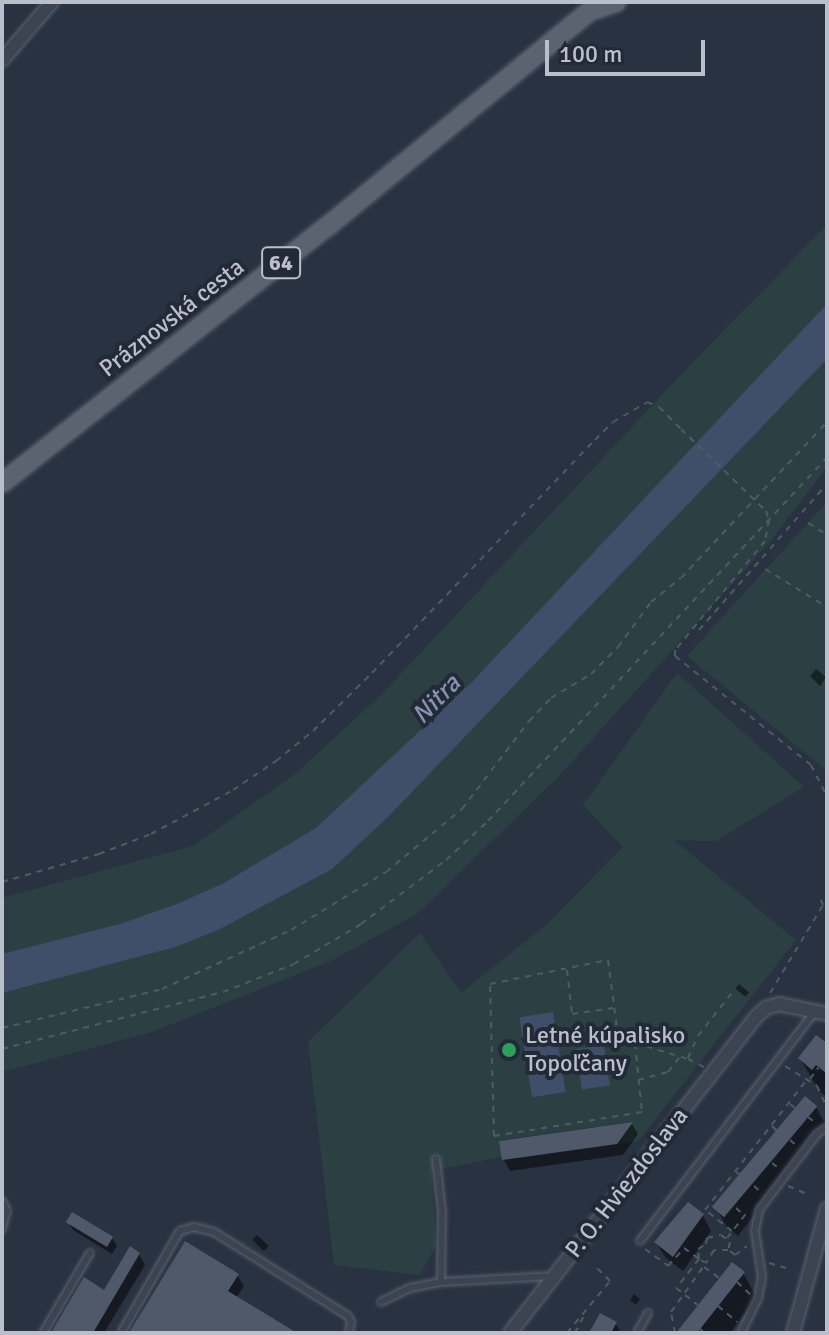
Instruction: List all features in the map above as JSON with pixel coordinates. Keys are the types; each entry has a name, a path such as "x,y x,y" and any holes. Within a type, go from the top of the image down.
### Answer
{"main road":[{"name":"64","path":"556,37 582,2"},
{"name":"64","path":"556,37 590,11 616,2"},
{"name":"Práznovská cesta","path":"2,483 340,217 556,37"}],"street":[{"path":"2,60 35,26 52,2"},
{"name":"P. O. Hviezdoslava","path":"510,1333 756,1017 766,1008 779,1004 822,1012"},
{"path":"793,1333 806,1274 827,1209"}],"lane":[{"path":"640,1241 778,1061 822,1012"},
{"path":"741,1333 758,1298 762,1277 755,1231 759,1210 817,1134 827,1127"},
{"path":"436,1159 442,1212 441,1282"},
{"path":"2,1201 7,1211 2,1229"},
{"path":"121,1333 180,1231 194,1227 214,1232 348,1316 351,1322 349,1333"},
{"path":"43,1333 90,1253"},
{"path":"381,1302 410,1288 441,1282 554,1276"},
{"path":"637,1333 648,1313"}],"path":[{"path":"2,882 99,854 151,834 233,790 313,731 613,422 647,402 659,407 756,501 769,520 765,541 675,650 675,656 811,765 827,796"},
{"path":"2,1028 162,989 291,930 386,872 462,809 529,721 551,698 591,674 618,647 651,602 681,578 827,422"},
{"path":"2,1049 223,992 294,964 361,924 446,860 488,821 827,457"},
{"path":"699,630 827,484"},
{"path":"808,523 827,535"},
{"path":"765,569 827,607"},
{"path":"763,1003 792,961 823,905 819,895"},
{"path":"635,1043 642,1112 494,1136 490,984 608,960 619,1043 635,1043 704,1067"},
{"path":"567,968 572,1014 615,1008"},
{"path":"688,1059 698,1036 734,990"},
{"path":"638,1080 668,1072 680,1057"},
{"path":"778,1061 817,1086 827,1107"},
{"path":"732,1231 705,1210 818,1068"},
{"path":"789,1103 795,1108"},
{"path":"808,1117 817,1124"},
{"path":"771,1125 777,1131"},
{"path":"790,1140 798,1147"},
{"path":"772,1163 781,1170"},
{"path":"735,1171 742,1176"},
{"path":"754,1186 763,1193"},
{"path":"791,1188 809,1195"},
{"path":"717,1194 724,1199"},
{"path":"736,1208 745,1215"},
{"path":"726,1239 749,1210"},
{"path":"698,1305 676,1288 699,1259 698,1249 706,1244 707,1238 721,1235 730,1242 728,1250"},
{"path":"640,1241 638,1244 668,1266 684,1248 706,1263"},
{"path":"675,1333 671,1312 714,1250 728,1250 735,1255 748,1245"},
{"path":"760,1263 787,1268"},
{"path":"567,1333 611,1279 596,1267"},
{"path":"703,1267 719,1278"},
{"path":"737,1282 751,1295"},
{"path":"718,1306 738,1322"},
{"path":"575,1333 588,1308"},
{"path":"700,1329 704,1333"}],"green space":[{"path":"827,225 827,467 768,544 559,776 417,914 333,960 152,1032 2,1072 2,898 193,846 295,774 382,694 692,363"},
{"path":"827,502 827,771 687,656"},
{"name":"Letné kúpalisko Topoľčany","path":"677,673 804,787 716,841 674,840 796,940 638,1141 617,1144 632,1122 500,1140 501,1157 431,1171 436,1246 419,1275 334,1265 308,1042 420,933 461,993 546,925 623,847 583,805"}],"water":[{"path":"827,304 827,359 389,816 332,869 218,930 175,947 2,993 2,954 120,924 177,904 224,883 316,828 472,682"},
{"path":"553,1012 566,1092 532,1097 519,1017"},
{"path":"604,1045 610,1086 582,1089 576,1049"}],"building":[{"path":"816,1035 827,1043 827,1074 816,1065 812,1070 798,1058"},
{"path":"805,1096 817,1106 724,1217 712,1207"},
{"path":"633,1122 617,1144 502,1160 499,1141"},
{"path":"688,1202 704,1214 673,1257 654,1242"},
{"path":"72,1212 113,1237 107,1247 66,1222"},
{"path":"185,1241 239,1274 228,1291 297,1333 129,1333"},
{"path":"130,1246 140,1253 93,1333 51,1333 84,1277 104,1290"},
{"path":"732,1262 745,1272 697,1333 676,1333"},
{"path":"600,1313 617,1322 611,1333 589,1333"}],"place":[{"name":"Letné kúpalisko Topoľčany","path":"509,1050"}],"water label":[{"name":"Nitra","path":"437,700"}]}
